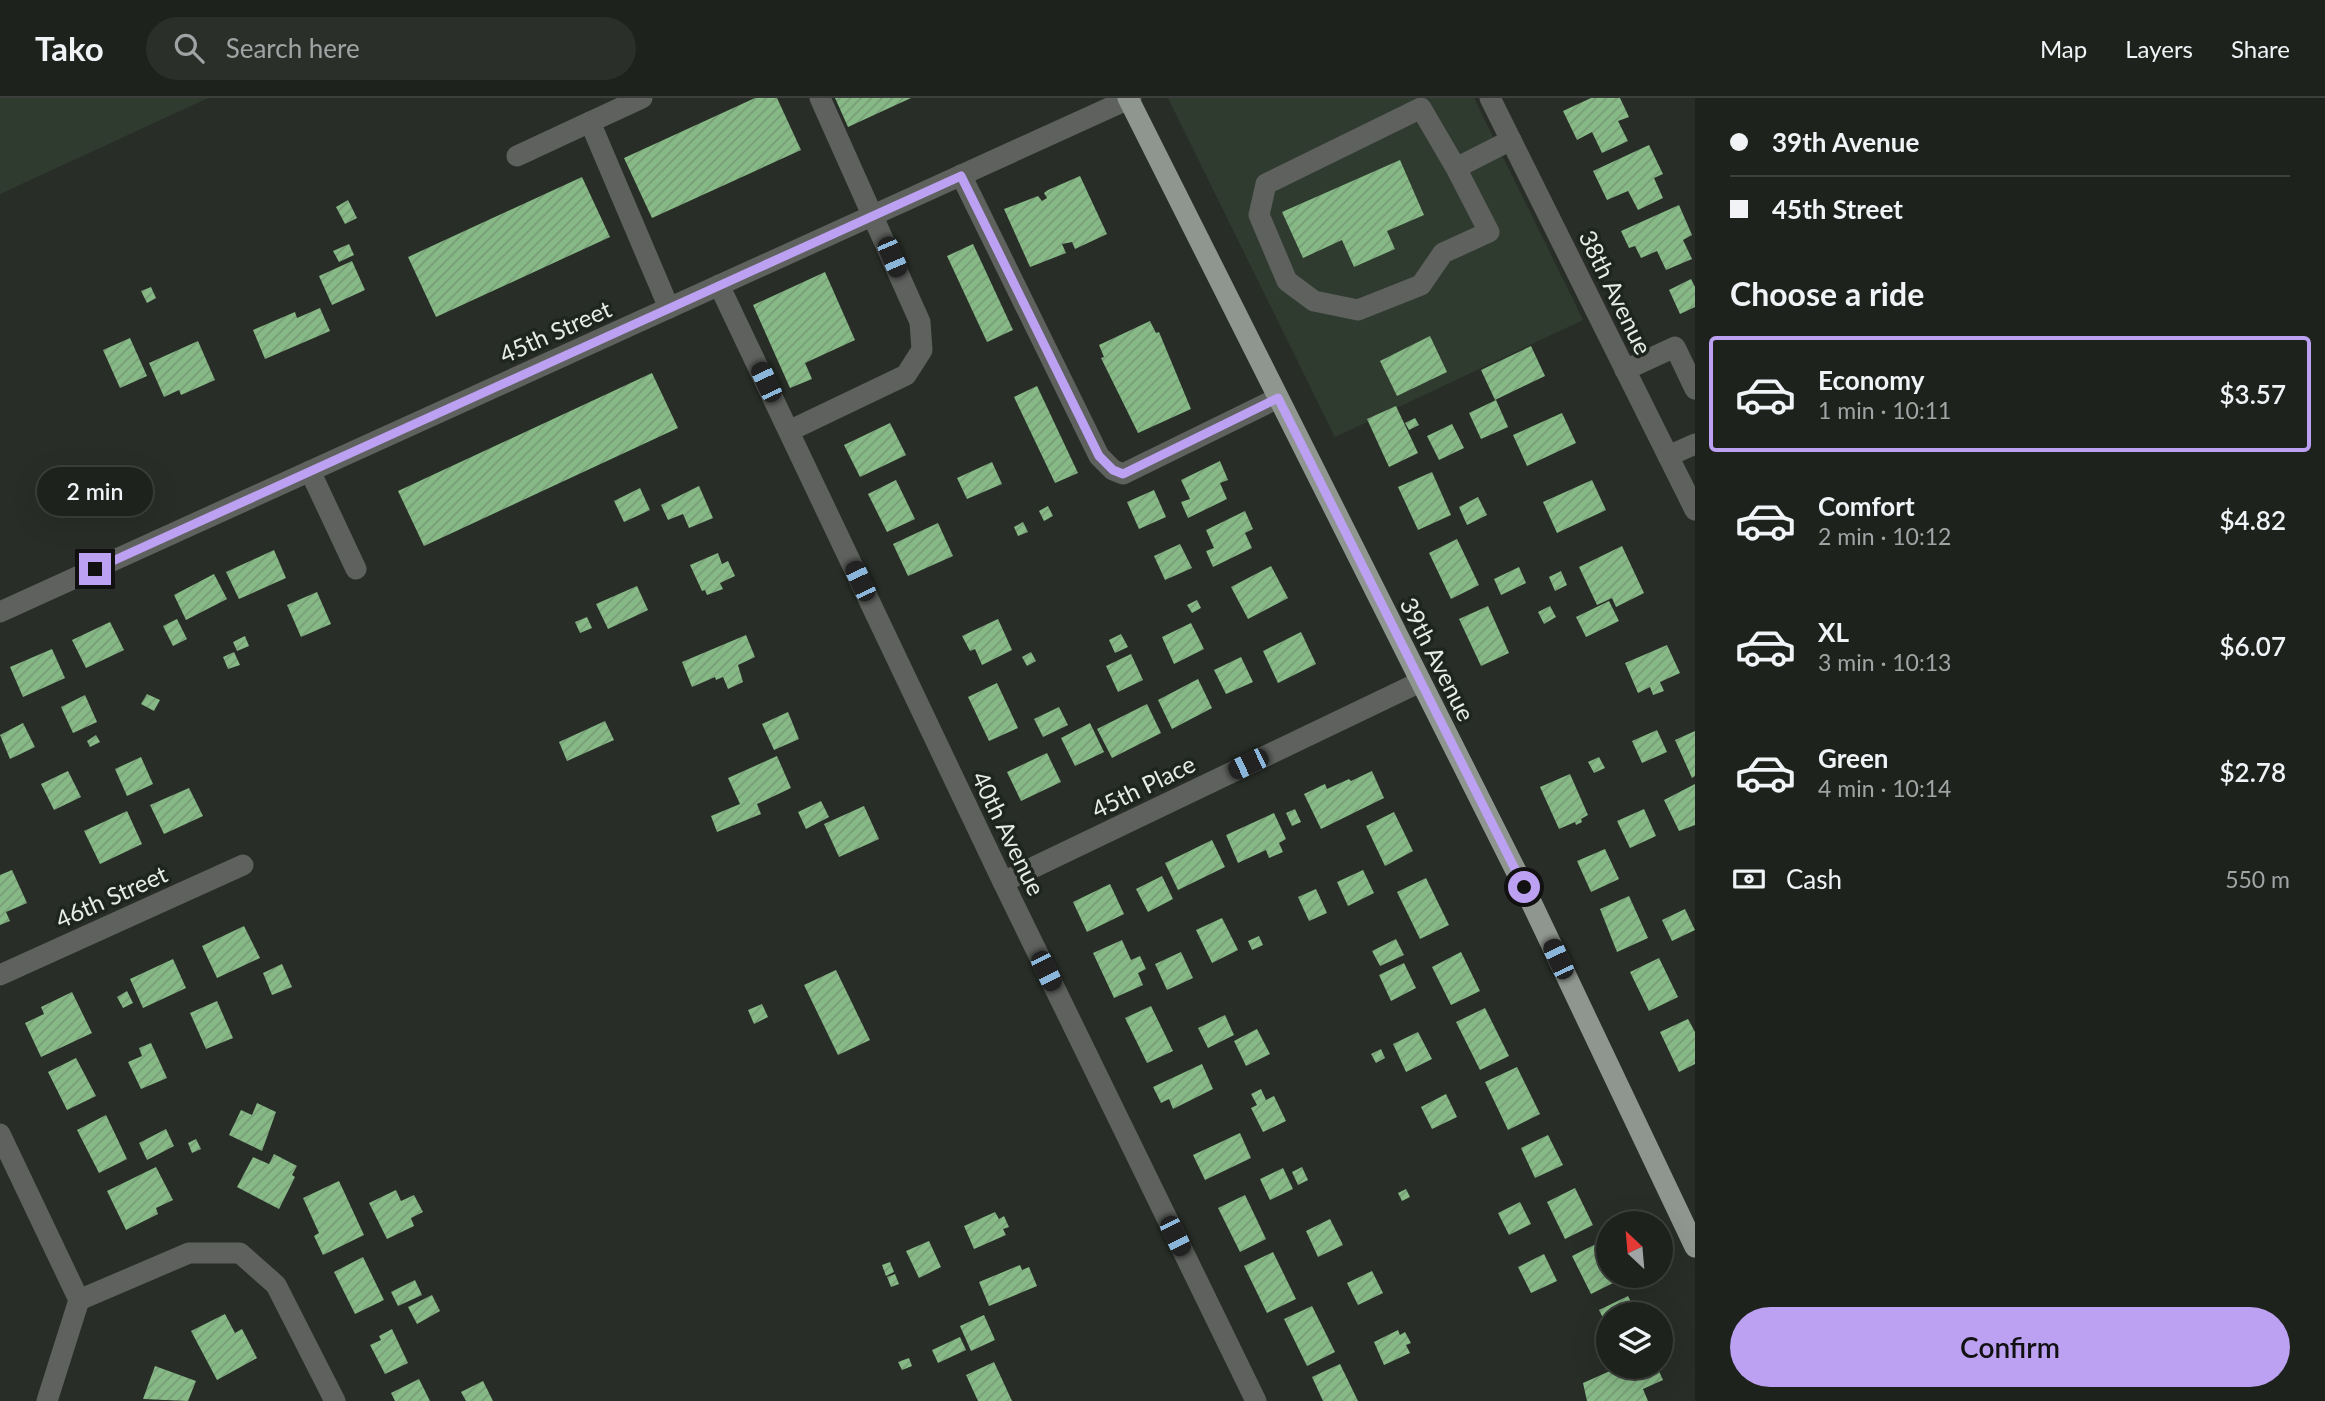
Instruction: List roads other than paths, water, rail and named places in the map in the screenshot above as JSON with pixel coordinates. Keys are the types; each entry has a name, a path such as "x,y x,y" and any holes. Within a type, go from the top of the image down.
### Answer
{"main road":[{"name":"39th Avenue","path":"1129,98 1524,887 1695,1247"}],"street":[{"path":"517,156 642,98"},
{"path":"789,431 906,376 922,350 920,322 820,98"},
{"name":"45th Street","path":"0,612 1129,98"},
{"name":"38th Avenue","path":"1490,98 1695,510"},
{"path":"1421,108 1456,168 1489,232 1443,253 1420,285 1358,310 1314,301 1287,281 1259,215 1266,184 1421,108"},
{"path":"590,122 669,308"},
{"path":"1456,168 1511,140"},
{"path":"961,176 1099,456 1113,470 1123,474 1278,398"},
{"name":"40th Avenue","path":"719,285 1003,882 1256,1401"},
{"path":"1625,370 1675,347 1695,389"},
{"path":"1668,456 1695,444"},
{"path":"310,471 356,569"},
{"name":"45th Place","path":"1003,882 1420,682"},
{"name":"46th Street","path":"0,975 243,864"},
{"path":"0,1134 79,1300 47,1401"},
{"path":"79,1300 190,1252 240,1254 276,1285 335,1401"}]}
